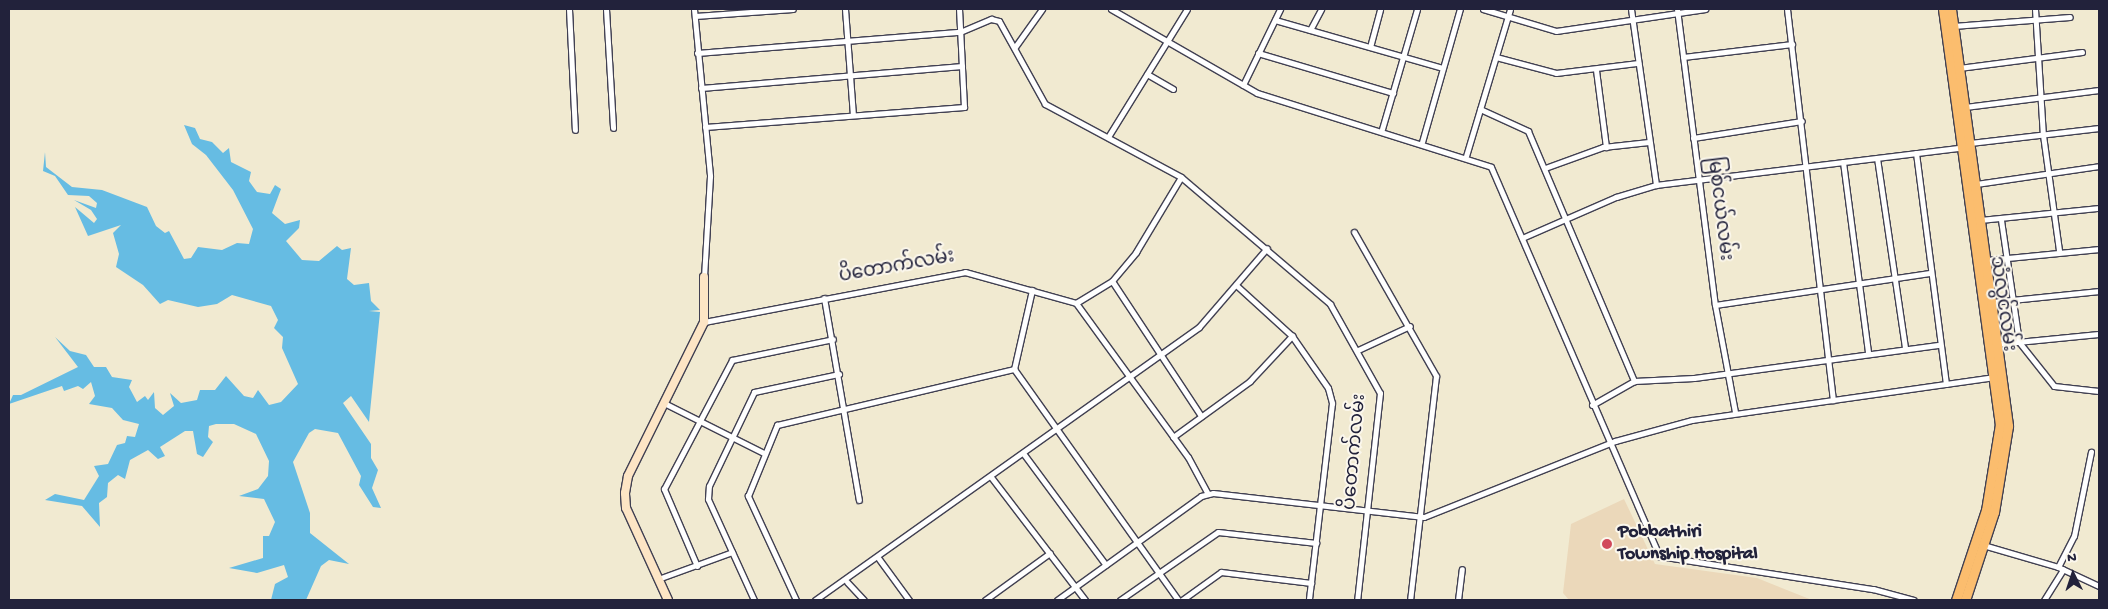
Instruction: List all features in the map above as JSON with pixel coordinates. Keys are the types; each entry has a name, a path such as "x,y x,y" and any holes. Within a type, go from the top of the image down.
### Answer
{"main road":[{"name":"သံလွင်လမ်း","path":"1943,9 1976,184 2008,426 1983,545 1965,600"},
{"name":"သံလွင်လမ်း","path":"1951,9 1965,107 2000,424 1997,480 1956,600"}],"street":[{"path":"568,9 575,130"},
{"path":"606,9 613,128"},
{"path":"668,600 626,508 624,493 664,403 704,322 704,277 710,176 694,9"},
{"path":"695,16 793,9"},
{"path":"845,9 853,115"},
{"path":"705,127 964,107 959,9"},
{"path":"1016,46 1042,9"},
{"path":"1111,9 1243,85 1466,156 1490,167 1522,238 1608,444 1659,556 1873,589 1914,600"},
{"path":"1108,137 1187,9"},
{"path":"1243,85 1280,9"},
{"path":"1310,30 1321,9"},
{"path":"1370,47 1380,9"},
{"path":"1382,129 1417,9"},
{"path":"1422,142 1460,9"},
{"path":"1483,9 1556,31 1677,11 1705,9"},
{"path":"1466,156 1510,9"},
{"path":"1631,9 1656,185"},
{"path":"1787,9 1809,166 1833,400"},
{"path":"2035,9 2040,96 2048,175 2059,251"},
{"name":"မြစ်ငယ်လမ်း","path":"1677,11 1715,305 1735,412"},
{"path":"1953,26 2035,17 2070,17"},
{"name":"ပိတောက်လမ်း","path":"960,32 995,18 1016,46 1045,104 1181,177 1267,248 1330,304 1358,350 1380,393 1357,600"},
{"path":"1275,20 1442,68"},
{"path":"698,53 960,32"},
{"path":"1683,57 1792,44"},
{"path":"1959,68 2038,56 2082,52"},
{"path":"1258,53 1393,93"},
{"path":"1496,58 1556,73 1596,70 1638,63"},
{"path":"701,88 962,66"},
{"path":"1596,70 1606,147"},
{"path":"1147,74 1173,89"},
{"path":"1965,107 2099,90"},
{"path":"1480,109 1528,131 1567,218 1634,381"},
{"path":"1693,138 1802,121"},
{"path":"1522,238 1567,218 1656,185 2099,128"},
{"path":"1545,168 1606,147 1649,142"},
{"path":"1916,153 1938,344 1946,384"},
{"path":"1877,158 1905,348"},
{"path":"1843,162 1857,282 1868,353"},
{"path":"1976,184 2048,175 2099,166"},
{"path":"1181,177 1136,252 1112,280 1076,303 1173,437 1208,494"},
{"path":"1980,220 2001,220 2099,208"},
{"path":"2001,220 2010,300 2019,342 2054,386 2099,391"},
{"path":"1354,232 1410,326 1436,376 1410,600"},
{"path":"815,600 847,582 1057,428 1199,327 1267,248"},
{"path":"1987,260 2059,251 2099,249"},
{"name":"ပိတောက်လမ်း","path":"704,322 965,272 1076,303"},
{"path":"1715,305 1894,276 1930,273"},
{"path":"1112,280 1201,416"},
{"path":"1236,285 1292,336 1328,388 1332,403 1309,600"},
{"path":"1032,290 1014,370 1178,600"},
{"path":"1992,302 2099,291"},
{"path":"824,298 846,411 859,500"},
{"path":"1358,350 1410,326"},
{"path":"1998,344 2099,334"},
{"path":"1173,437 1250,381 1292,336"},
{"path":"697,566 664,489 698,418 738,355 832,339"},
{"path":"1592,405 1634,381 1729,373 1938,344"},
{"path":"796,600 748,496 777,425 846,411 1014,370"},
{"path":"754,600 708,499 754,392 839,374"},
{"path":"1057,600 1208,494 1420,516 1608,444 1735,412 1994,377"},
{"path":"664,403 734,435 764,453"},
{"path":"2044,600 2074,536 2092,452"},
{"path":"1023,453 1106,565"},
{"path":"992,476 1085,600"},
{"path":"1124,599 1158,572 1218,532 1316,543"},
{"path":"1983,545 2060,568 2099,586"},
{"path":"658,579 732,552"},
{"path":"985,600 1050,552"},
{"path":"879,559 909,600"},
{"path":"1458,600 1462,568"},
{"path":"1182,600 1220,572 1311,583"},
{"path":"847,582 864,600"}],"shaded area":[{"name":"Pobbathiri Township Hospital","path":"1624,499 1655,564 1757,578 1812,600 1569,600 1563,593 1571,524"}],"water":[{"path":"184,125 195,128 200,139 212,142 223,153 229,148 231,162 251,172 249,181 257,192 270,194 275,185 281,189 272,213 285,224 300,220 299,228 286,241 302,260 319,261 337,246 342,250 351,248 347,279 354,285 369,283 371,301 380,310 369,311 380,312 369,422 351,396 343,403 371,444 371,458 378,470 372,488 381,508 373,507 359,485 361,476 338,433 315,429 309,433 293,462 310,513 310,533 349,564 329,560 321,566 306,600 271,600 275,584 288,577 284,565 257,573 229,568 263,558 263,536 269,536 275,522 264,499 239,496 258,489 268,476 269,461 256,434 234,424 216,424 209,426 208,437 213,442 203,457 197,454 193,431 185,431 160,447 165,456 158,459 148,450 130,460 125,479 118,475 108,483 107,497 99,503 100,527 82,506 45,500 55,494 84,500 99,476 94,466 108,464 117,445 125,443 127,436 135,437 139,424 123,420 112,408 89,404 95,396 91,382 83,389 78,386 64,391 62,386 9,404 13,395 21,395 78,367 55,337 70,351 86,355 94,367 106,367 112,377 132,380 129,387 137,402 145,396 148,400 154,392 155,408 163,415 174,406 170,393 181,403 197,400 200,390 215,390 226,376 244,396 253,398 258,390 269,405 281,402 298,384 282,348 283,337 274,328 278,320 271,306 232,295 217,304 198,307 168,300 160,304 143,285 116,267 119,254 113,233 121,225 88,236 75,207 94,223 97,219 91,210 74,200 96,208 97,203 89,196 68,195 55,176 43,171 45,152 46,167 72,187 102,190 147,207 156,226 165,233 169,231 184,259 191,258 198,247 222,250 237,243 249,244 253,229 233,190 206,155 192,144"}],"place":[{"name":"Pobbathiri Township Hospital","path":"1607,544"}]}
